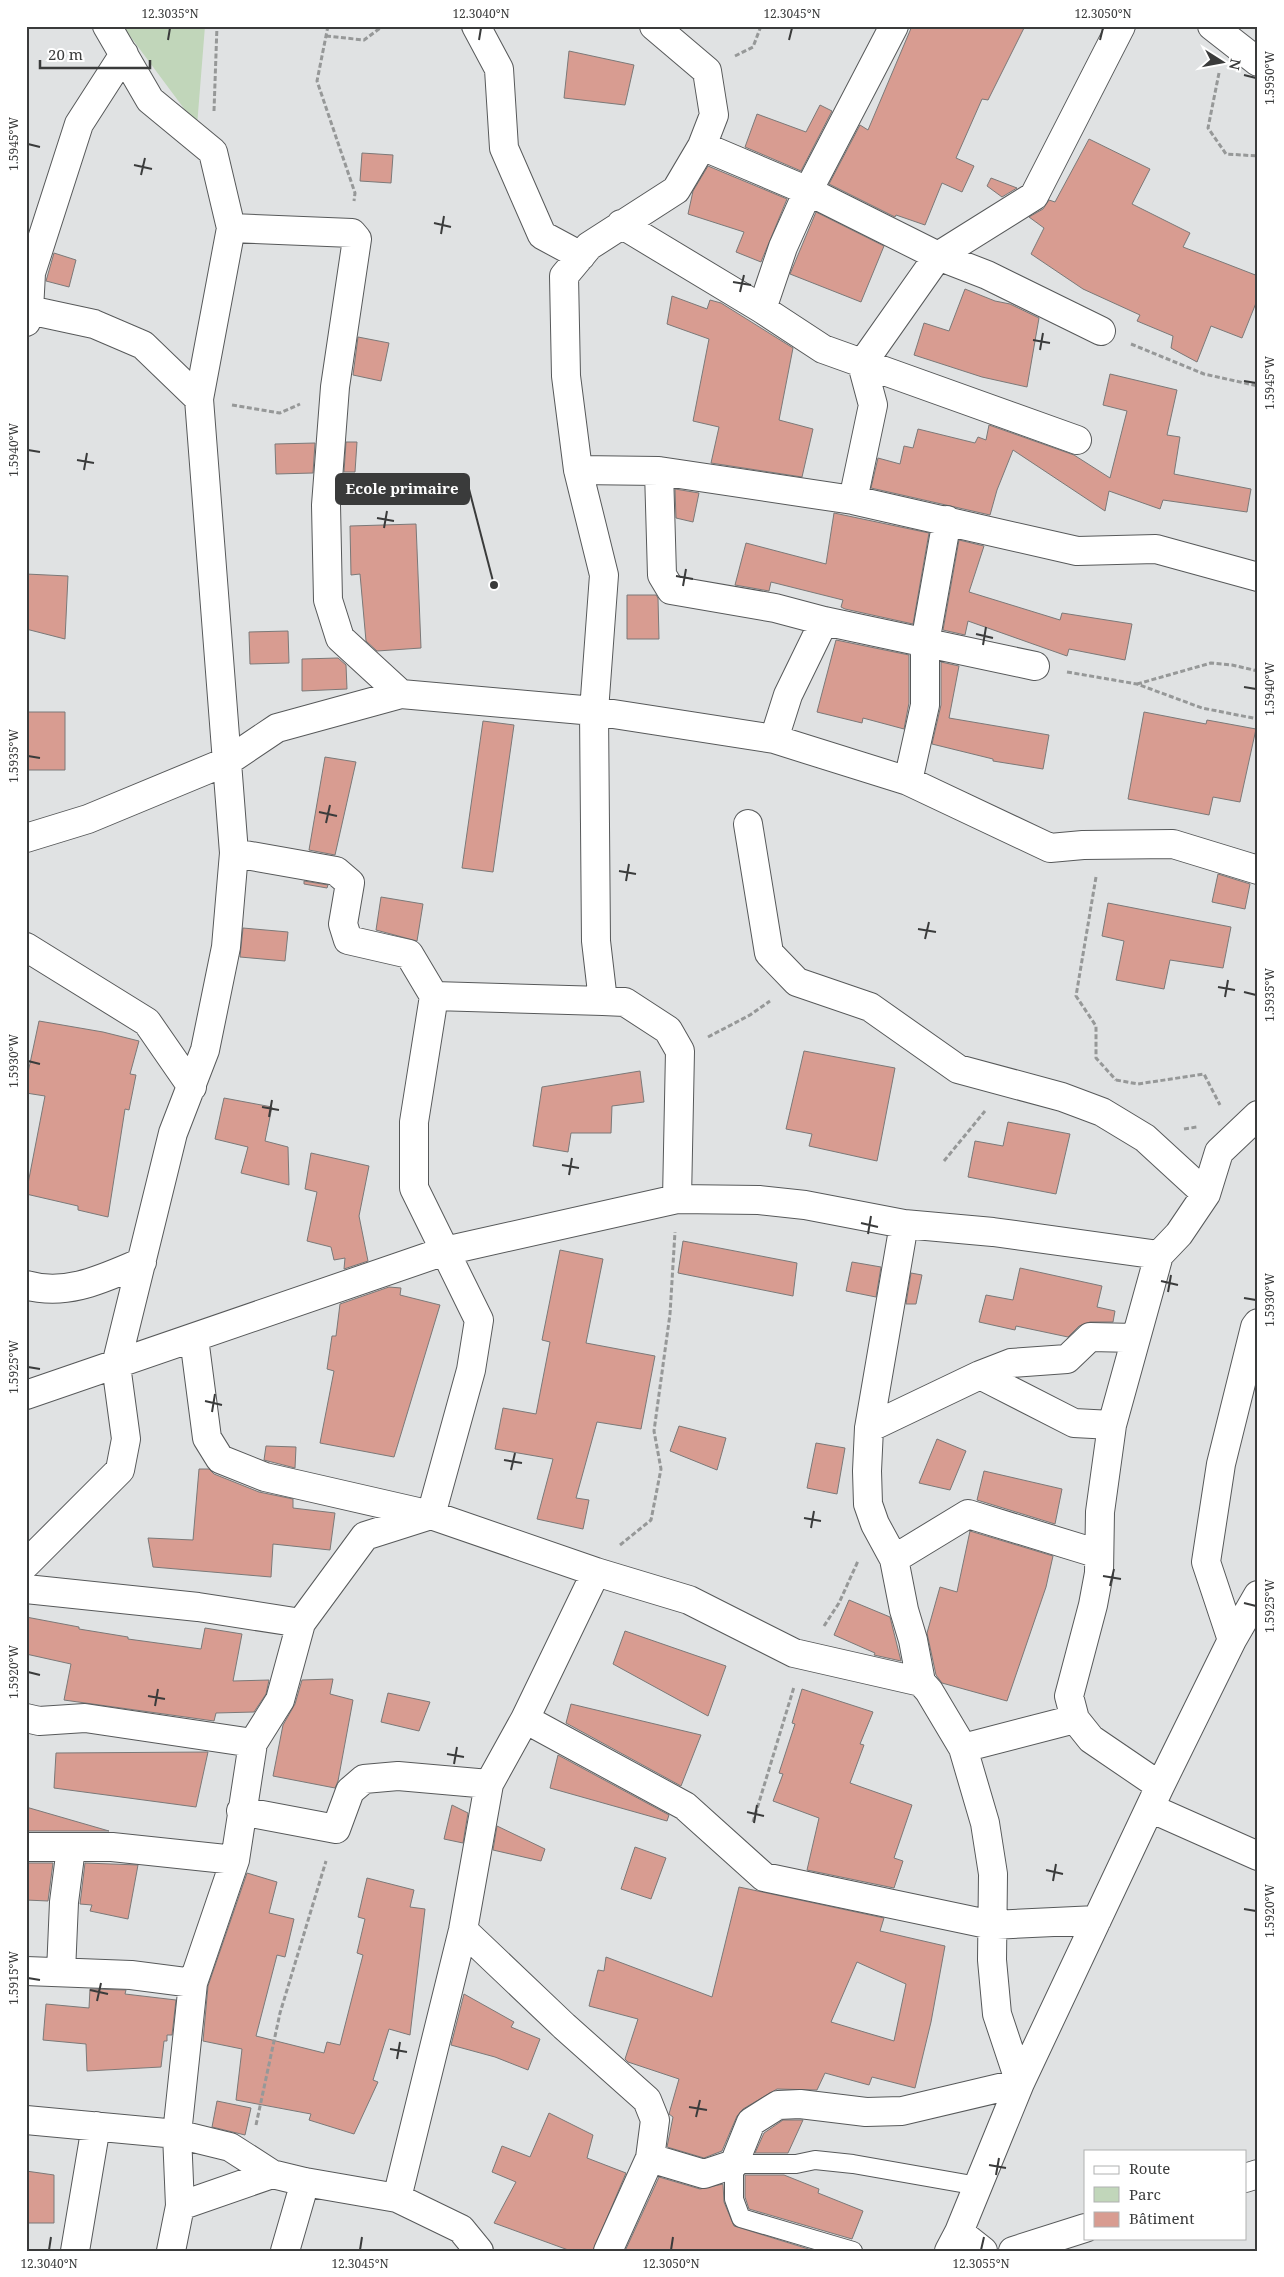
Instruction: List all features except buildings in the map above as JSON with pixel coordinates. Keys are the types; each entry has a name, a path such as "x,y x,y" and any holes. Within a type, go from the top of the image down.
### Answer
{"street":[{"path":"26,1564 120,1470 126,1439 116,1365 173,1134 192,1087 204,1050 226,947 234,852 199,399 231,228 213,152 150,100 107,26"},
{"path":"476,26 499,69 504,148 542,235 581,256"},
{"path":"603,1001 596,941 594,710 604,576 578,470 566,376 564,276 590,246 621,224 676,190 702,146 714,115 707,71 654,26"},
{"path":"762,309 783,247 808,191 894,26"},
{"path":"862,364 938,256 1034,196 1121,26"},
{"path":"1220,32 1258,62"},
{"path":"124,54 79,124 31,273 28,316 94,324 143,345 199,399"},
{"path":"702,146 808,191 938,256 987,275 1101,331"},
{"path":"621,224 762,309 823,349 1077,440"},
{"path":"231,228 352,233 356,239 334,387 326,505 328,600 340,638 401,694"},
{"path":"854,500 873,405 862,364"},
{"path":"578,470 660,471 854,500 1077,551 1156,549 1258,577"},
{"path":"660,471 662,575 671,590 775,608 824,621 1035,666"},
{"path":"908,781 925,704 924,643 946,520"},
{"path":"774,739 788,695 824,621"},
{"path":"26,838 88,819 228,761 277,728 401,694 594,710 774,739 908,781 1050,848 1173,844 1258,870"},
{"path":"748,824 769,953 797,982 870,1008 958,1069 1062,1097 1102,1112 1145,1138 1206,1194"},
{"path":"234,852 336,871 350,882 343,924 348,940 409,954 434,996 414,1122 414,1188 479,1320 471,1370 430,1515"},
{"path":"26,947 146,1022 192,1087"},
{"path":"434,996 625,1002 668,1030 680,1051 677,1199"},
{"path":"1258,1115 1219,1152 1206,1194 1180,1234 1159,1255 1112,1425 1100,1512 1099,1554 1093,1604 1069,1696 1075,1719 1091,1739 1155,1797 1258,1856"},
{"path":"26,1395 445,1251 677,1199 759,1200 805,1205 904,1224 993,1232 1159,1255"},
{"path":"904,1224 869,1428 868,1504 874,1524 894,1559 921,1682 929,1691 963,1748 986,1823 993,1874 992,1960 997,2014 1020,2083"},
{"path":"26,1285 43,1290 86,1285 142,1262"},
{"path":"1232,1640 1206,1562 1221,1464 1255,1327 1258,1323"},
{"path":"194,1338 207,1438 220,1459 265,1477 430,1515 596,1572 689,1600 794,1653 921,1682"},
{"path":"869,1428 980,1375 1011,1363 1067,1359 1090,1338 1136,1338"},
{"path":"980,1375 1074,1423 1112,1425"},
{"path":"894,1559 968,1514 1099,1554"},
{"path":"171,2251 180,2206 177,2134 193,1983 236,1860 241,1811 253,1743 280,1700 301,1623 365,1536 430,1515"},
{"path":"397,2198 463,1930 489,1784 525,1719 596,1572"},
{"path":"26,1590 198,1607 301,1623"},
{"path":"982,2251 954,2241 1020,2083 1155,1797 1232,1640 1258,1595"},
{"path":"26,1718 39,1721 84,1718 253,1743"},
{"path":"525,1719 685,1806 764,1877 992,1925 1097,1920"},
{"path":"963,1748 1075,1719"},
{"path":"241,1811 336,1829 350,1791 364,1779 398,1776 489,1784"},
{"path":"26,1847 112,1847 236,1860"},
{"path":"61,1972 64,1902 71,1848"},
{"path":"463,1930 564,2026 647,2100 655,2120 650,2158 608,2251"},
{"path":"26,1971 131,1975 193,1983"},
{"path":"650,2158 704,2174 734,2164 751,2122 778,2105 800,2104 866,2112 902,2111 1020,2083"},
{"path":"26,2120 177,2134 230,2147 272,2174 305,2182 397,2198 461,2229 479,2251"},
{"path":"75,2251 96,2126"},
{"path":"180,2206 272,2174"},
{"path":"1246,2178 1258,2174"},
{"path":"285,2251 305,2182"},
{"path":"1013,2251 1084,2228"}],"lane":[{"path":"854,2251 741,2218 734,2198 734,2164 796,2164 815,2160 853,2164 978,2186"}],"path":[{"path":"213,152 217,26"},
{"path":"328,26 317,81 355,193 350,224 352,233"},
{"path":"326,36 364,40 383,26"},
{"path":"707,71 752,47 761,26"},
{"path":"1220,32 1208,128 1226,154 1258,156"},
{"path":"1101,331 1204,374 1258,386"},
{"path":"199,399 280,414 334,387"},
{"path":"1136,684 1211,663 1232,664 1258,671"},
{"path":"1035,666 1136,684 1202,708 1258,720"},
{"path":"1102,845 1076,996 1096,1026 1096,1058 1115,1080"},
{"path":"680,1051 750,1015 797,982"},
{"path":"596,1572 622,1542 651,1520 661,1468 654,1430 670,1314 677,1199"},
{"path":"272,2174 256,2123 280,2013 336,1829"}],"green space":[{"path":"120,26 205,26 197,126 130,36"}],"place":[{"name":"Ecole primaire","path":"494,585"}]}
